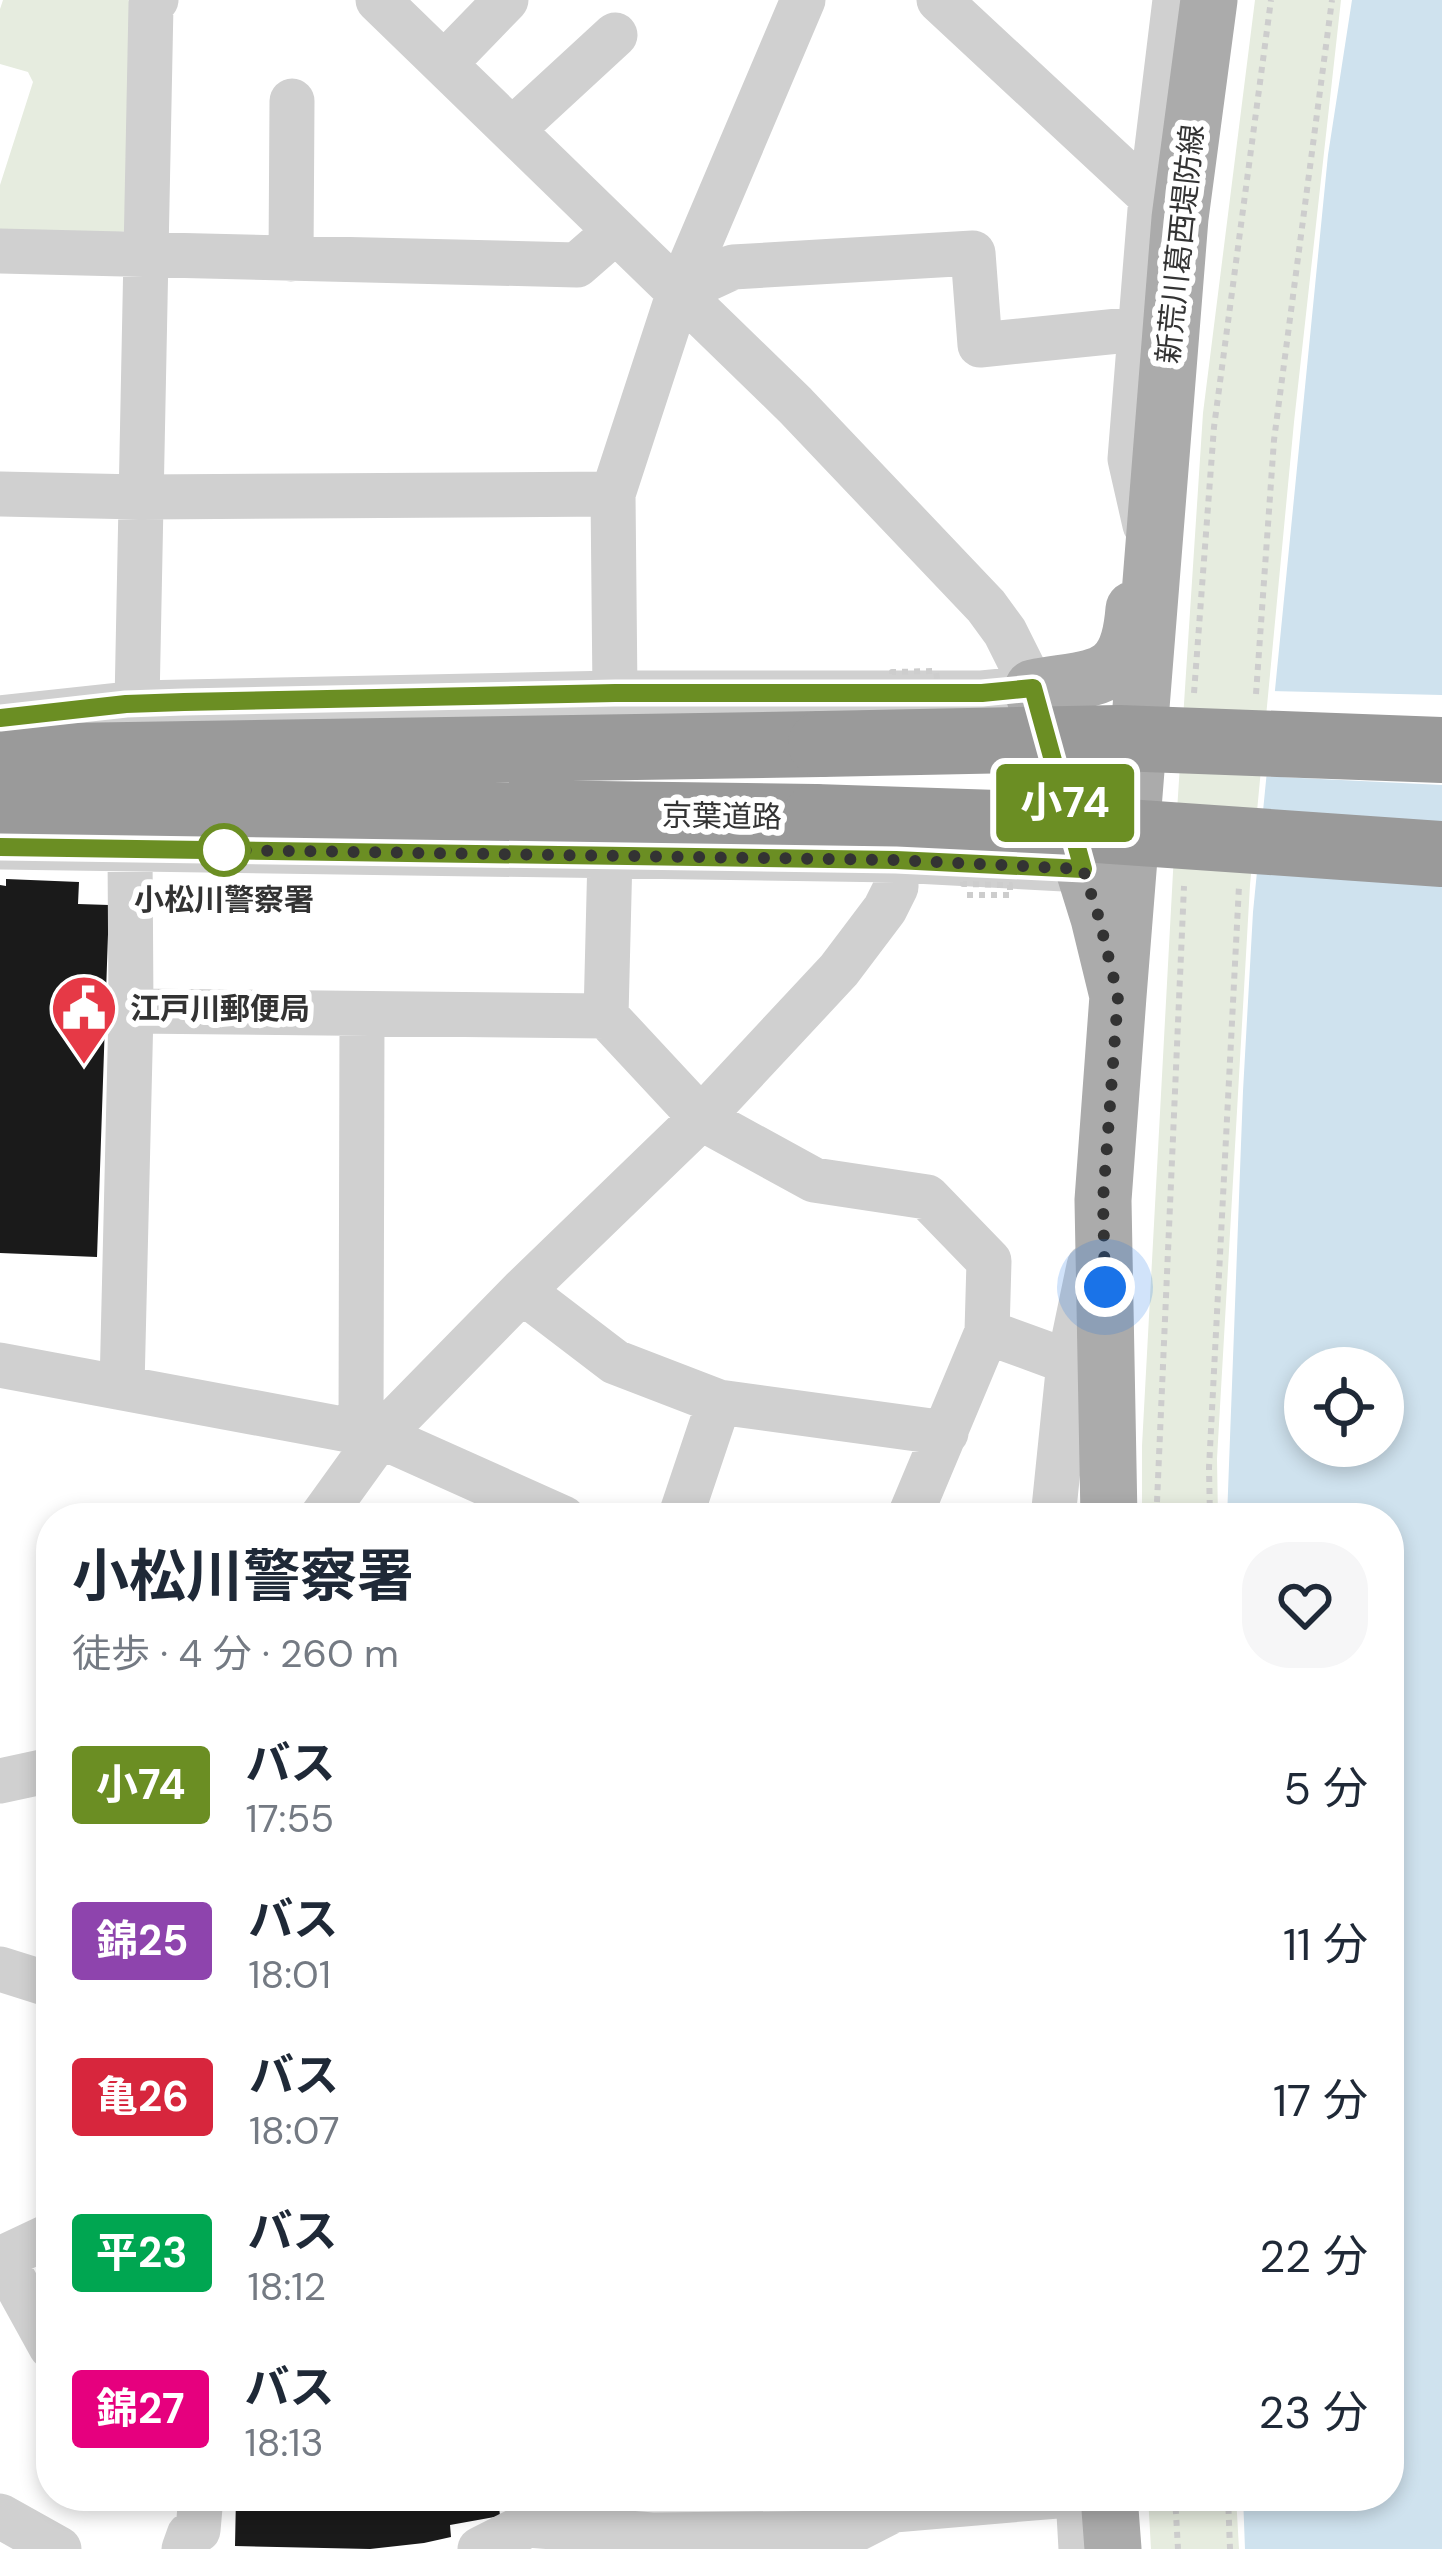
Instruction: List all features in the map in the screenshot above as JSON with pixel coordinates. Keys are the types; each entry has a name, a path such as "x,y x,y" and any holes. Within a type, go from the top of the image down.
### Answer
{"highway":[{"path":"0,757 1119,738 1442,750"},
{"name":"京葉道路","path":"0,810 165,808 997,823 1442,854"}],"main road":[{"name":"新荒川葛西堤防線","path":"1034,693 1107,673 1126,651 1132,633 1210,0"},
{"name":"新荒川葛西堤防線","path":"1109,1503 1103,1200 1154,566 1151,506"},
{"name":"新荒川葛西堤防線","path":"1082,864 1118,996"},
{"path":"1110,2511 1113,2549"}],"street":[{"path":"137,703 152,4 156,0"},
{"path":"0,718 137,703 615,693 1034,693 1006,632 986,606 795,405 378,0"},
{"path":"444,64 506,0"},
{"path":"615,693 613,494 679,292 803,0"},
{"path":"939,0 1151,197"},
{"path":"1151,506 1130,459 1138,329 1175,0"},
{"path":"512,130 615,35"},
{"path":"291,259 292,100"},
{"path":"0,251 577,265 616,231"},
{"path":"679,292 733,267 973,253 980,345 1138,329"},
{"path":"0,494 613,494"},
{"path":"0,847 1082,864"},
{"path":"122,1388 130,850"},
{"path":"610,855 606,1016 701,1118 814,1180 927,1197 989,1261 987,1332 914,1503"},
{"path":"331,1503 371,1434 701,1118 850,955 896,887 896,860"},
{"path":"130,1011 606,1016"},
{"path":"362,1014 371,1434"},
{"path":"1055,1503 1069,1362 1103,1200"},
{"path":"522,1292 615,1362 718,1402 946,1433"},
{"path":"987,1332 1069,1362"},
{"path":"0,1365 371,1434 524,1503"},
{"path":"685,1503 718,1402"},
{"path":"0,1780 36,1773"},
{"path":"0,1969 36,1980"},
{"path":"36,2242 1,2258 36,2320"},
{"path":"184,2549 189,2535 198,2530 200,2511"},
{"path":"480,2549 528,2525 854,2526 892,2511"},
{"path":"1079,2511 1081,2549"},
{"path":"0,2516 59,2549"}],"path":[{"path":"937,679 936,671 892,671 892,684 945,684"},
{"path":"963,868 963,884 1010,885 1010,895 967,895"},
{"path":"1176,2511 1178,2549"},
{"path":"1229,2511 1231,2549"}],"shaded area":[{"path":"3,0 128,0 135,4 133,231 0,240 0,185 33,82 28,72 0,64"},
{"path":"1255,0 1341,0 1250,885 1218,1503 1142,1503 1173,872 1203,413"},
{"path":"1149,2511 1237,2511 1239,2549 1151,2549"}],"water":[{"path":"1352,0 1442,0 1442,2549 1245,2549 1244,2511 1404,2511 1404,1503 1228,1503 1253,912 1328,155"}],"pier":[{"path":"1270,691 1442,695 1442,785 1261,776"}],"building":[{"path":"6,879 79,882 78,904 109,905 97,1257 0,1253 0,885 6,886"},
{"path":"236,2511 500,2511 500,2516 450,2525 451,2537 424,2543 370,2549 235,2546"}],"tunnel":[{"path":"1035,698 1081,860"}],"bus line":[{"name":"小74","path":"0,718 137,703 615,693 982,693 1033,688 1083,869 896,860 0,847"}],"place":[{"name":"小松川警察署","path":"224,850"},
{"name":"江戸川郵便局","path":"84,1067"}],"route":[{"path":"224,850 896,860 1083,869 1118,996 1103,1200 1105,1287"}]}
